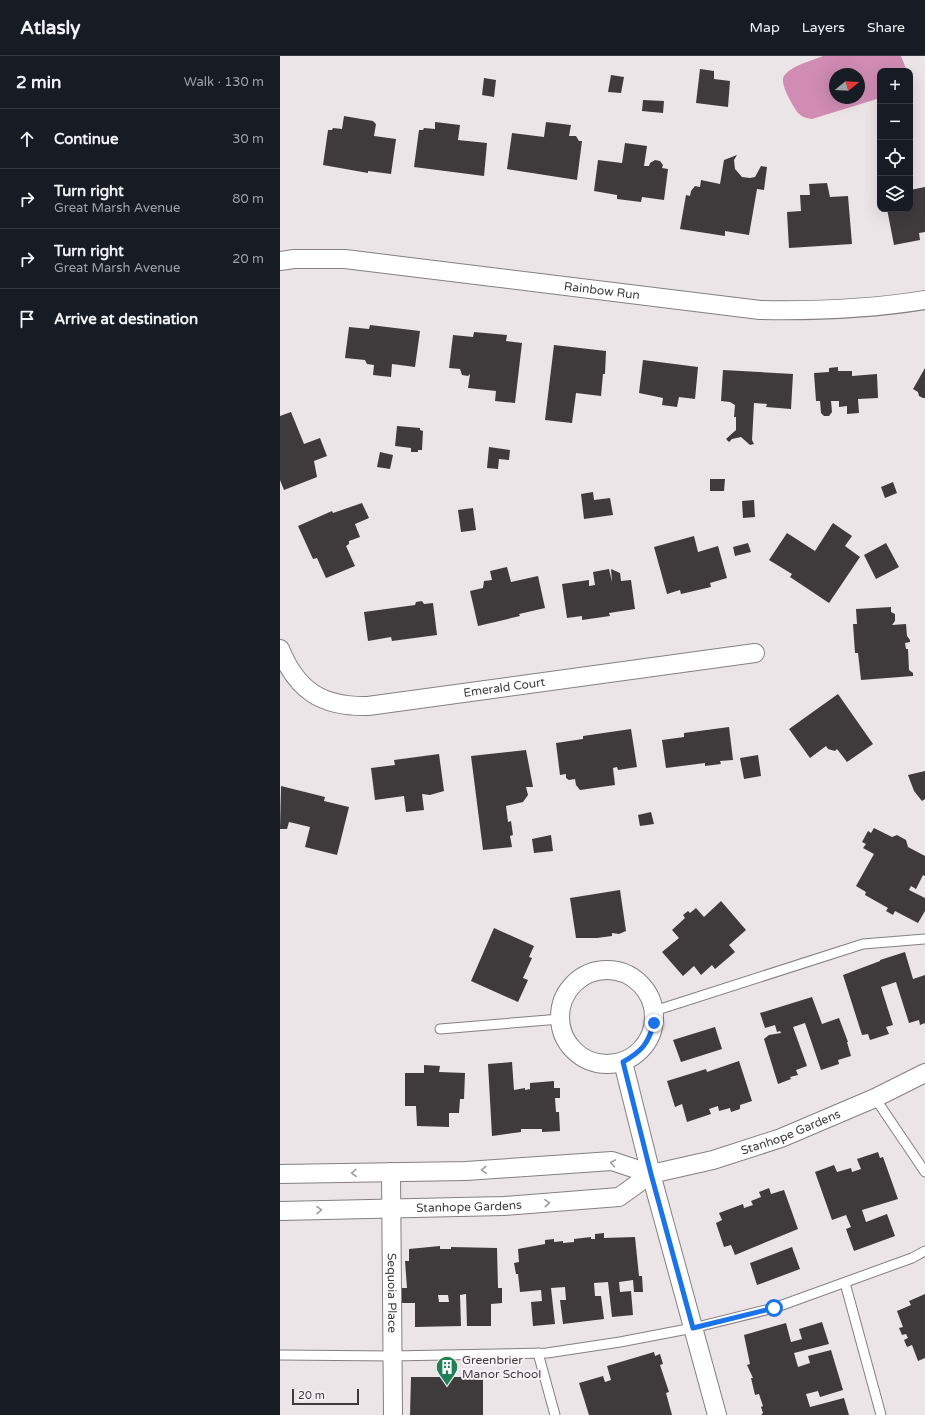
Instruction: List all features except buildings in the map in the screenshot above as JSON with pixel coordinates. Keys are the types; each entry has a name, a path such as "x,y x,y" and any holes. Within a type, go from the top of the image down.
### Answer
{"street":[{"name":"Rainbow Run","path":"280,261 294,259 345,258 760,310 819,311 889,306 925,300"},
{"name":"Emerald Court","path":"280,649 288,667 302,685 335,704 352,707 755,653"},
{"path":"600,970 618,971 634,978 646,990 654,1006 654,1011 654,1023 649,1040 638,1053 623,1062 606,1064 589,1060 574,1051 564,1036 560,1019 562,1002 571,986 584,975 600,970"},
{"path":"623,1062 651,1174 717,1415"},
{"name":"Stanhope Gardens","path":"280,1211 504,1206 618,1196 651,1174 713,1160 781,1138 875,1098 925,1073"},
{"path":"280,1174 466,1171 612,1161 651,1174"},
{"name":"Sequoia Place","path":"391,1172 393,1415"}],"lane":[{"path":"654,1011 863,944 925,939"},
{"path":"440,1029 560,1019"},
{"path":"875,1098 925,1172"},
{"path":"280,1355 392,1356 538,1353 620,1342 693,1328 774,1308 925,1252"},
{"path":"845,1282 881,1415"},
{"path":"538,1353 555,1415"}],"shaded area":[{"path":"823,56 901,56 906,68 877,68 877,99 865,103 865,68 829,68 829,104 861,104 812,119 804,117 798,113 783,84 784,76 787,72 802,64"}],"place":[{"name":"Greenbrier Manor School","path":"447,1386"}],"route":[{"path":"654,1023 649,1040 638,1053 623,1062 651,1174 693,1328 774,1308"}]}
